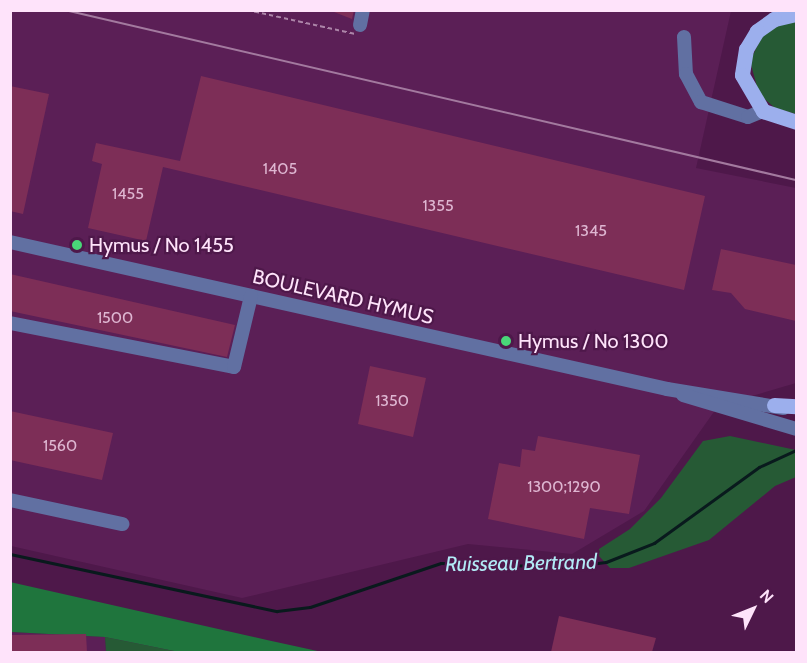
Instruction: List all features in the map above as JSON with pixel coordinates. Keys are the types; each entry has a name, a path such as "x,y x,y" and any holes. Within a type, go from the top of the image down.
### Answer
{"main road":[{"path":"796,14 765,24 746,49 745,86 764,111 796,123"},
{"path":"774,405 796,406"}],"street":[{"path":"360,26 363,10"},
{"path":"684,37 686,74 701,102 748,117 764,111"},
{"name":"BOULEVARD HYMUS","path":"10,243 667,389 774,405 796,411"},
{"path":"10,323 234,367 251,296"},
{"name":"BOULEVARD HYMUS","path":"667,389 796,429"},
{"path":"10,500 122,524"}],"path":[{"path":"247,10 350,35 360,26"}],"shaded area":[{"path":"11,11 731,11 696,168 796,188 796,383 718,406 644,511 572,554 468,544 242,598 11,546"},
{"path":"10,632 105,637 106,652 11,652"}],"green space":[{"path":"796,18 796,114 775,108 759,94 750,61 765,30"},
{"path":"730,436 796,450 796,477 775,486 709,540 629,568 610,568 599,556 599,549 630,529 661,498 703,441"},
{"path":"10,582 322,652 179,652 105,637 11,632"},
{"path":"105,637 179,652 106,652"}],"building":[{"path":"329,10 354,10 352,19"},
{"path":"201,76 705,196 684,290 163,167 146,241 88,228 102,164 92,161 96,143 180,161"},
{"path":"10,86 49,94 23,214 10,211"},
{"path":"721,249 796,265 796,321 745,309 731,293 712,290"},
{"path":"10,274 235,325 227,357 10,311"},
{"path":"370,366 426,378 413,437 358,424"},
{"path":"10,411 113,433 102,480 10,460"},
{"path":"538,436 640,455 629,514 590,508 584,539 488,519 499,463 520,467 522,449 535,451"},
{"path":"559,616 656,638 652,652 551,652"},
{"path":"86,634 87,652 10,652 10,635"}],"waterway":[{"name":"Ruisseau Bertrand","path":"10,554 277,611 310,607 441,563 566,567 606,562 654,543 759,467 796,450"}],"tram line":[{"path":"65,10 796,180"}],"place":[{"name":"Hymus / No 1455","path":"77,245"},
{"name":"Hymus / No 1300","path":"506,341"}]}
